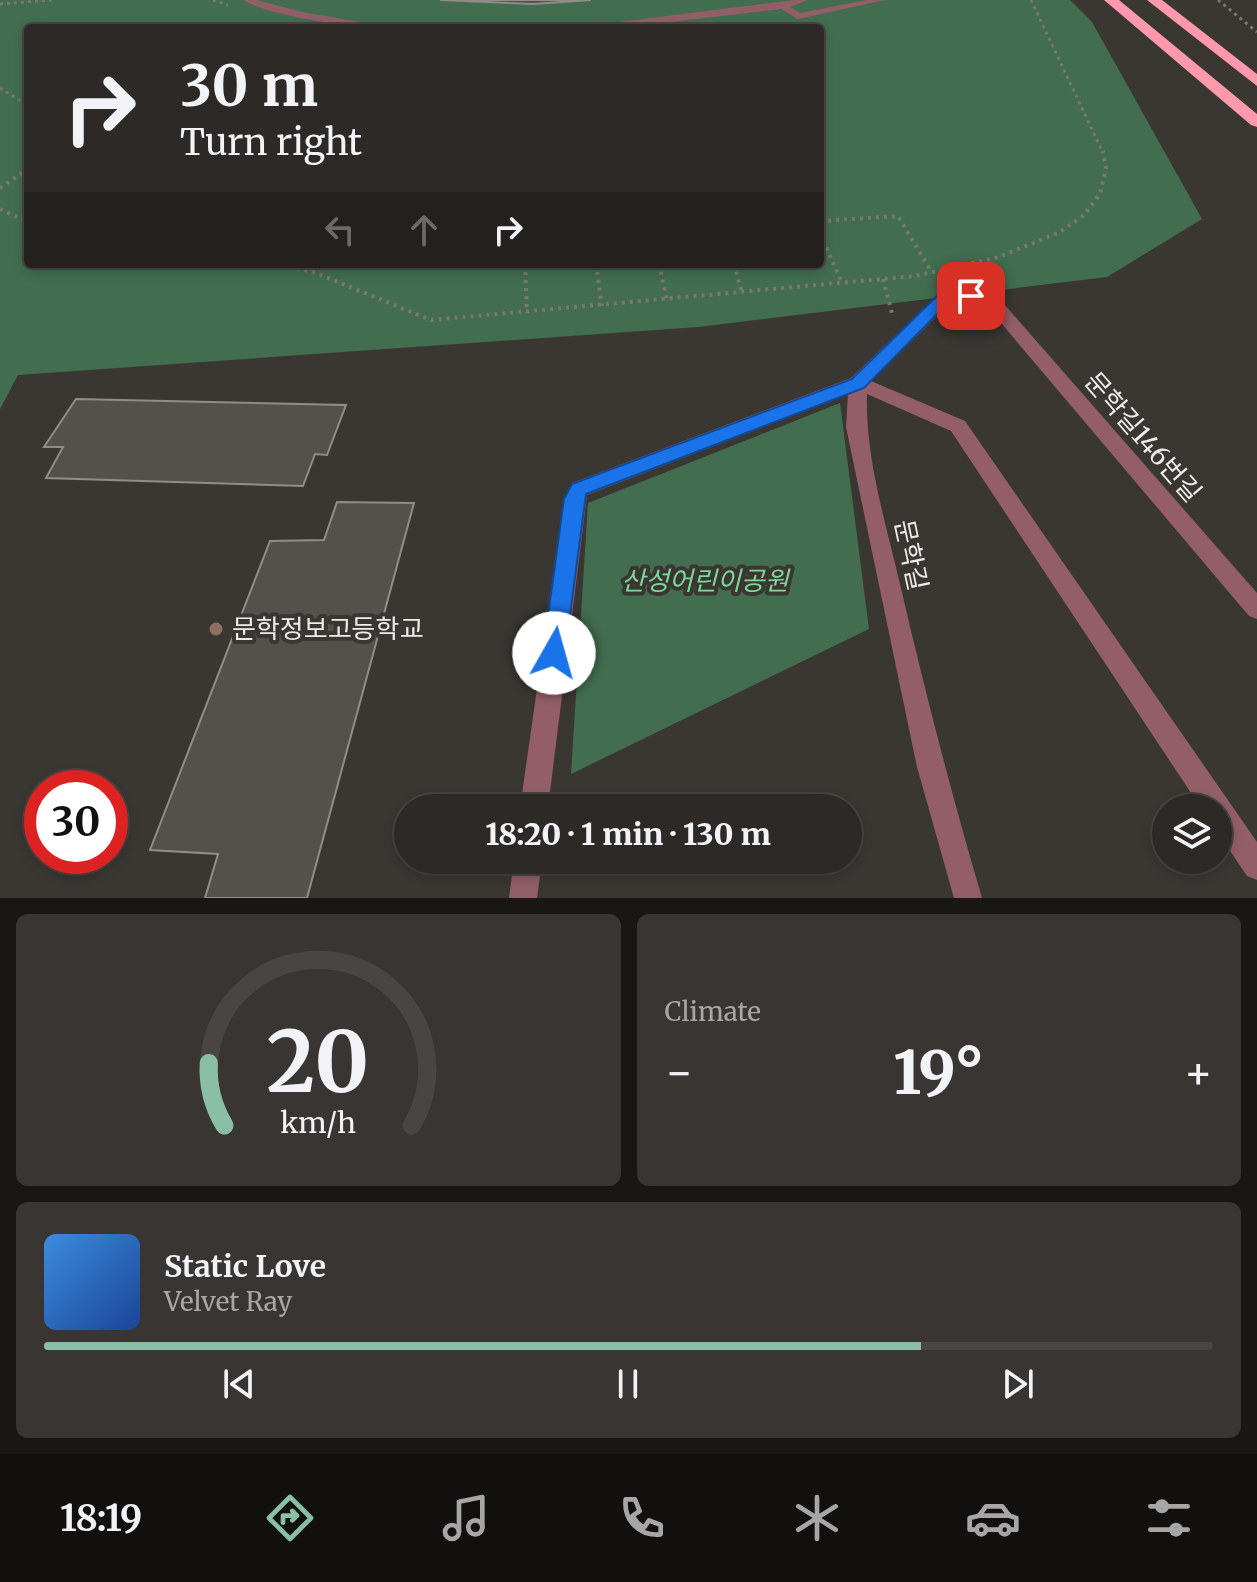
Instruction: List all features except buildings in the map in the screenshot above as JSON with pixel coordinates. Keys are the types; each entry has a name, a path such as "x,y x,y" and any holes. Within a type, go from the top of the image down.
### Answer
{"highway":[{"path":"1111,0 1257,122"},
{"path":"1154,0 1257,81"}],"street":[{"name":"문학길146번길","path":"858,383 943,300 971,296 990,299 1257,609"},
{"path":"536,794 574,499 579,489 858,383 958,426 1208,794"},
{"name":"문학길","path":"858,383 856,427 881,551 930,767 968,898"},
{"path":"1232,829 1257,866"},
{"path":"523,898 526,874"}],"lane":[{"path":"247,0 301,15 363,24"},
{"path":"629,24 783,6 804,0"},
{"path":"783,6 798,16 881,0"}],"path":[{"path":"0,4 52,0"},
{"path":"297,268 431,320 932,273 976,266 1023,251 1063,231 1086,211 1102,188 1106,168 1101,143 1031,0"},
{"path":"1218,0 1257,32"},
{"path":"0,88 19,100 24,99"},
{"path":"0,188 24,172"},
{"path":"0,209 24,220"},
{"path":"824,221 898,216 932,273"},
{"path":"824,242 842,283"},
{"path":"525,268 527,313"},
{"path":"597,268 602,306"},
{"path":"660,268 667,300"},
{"path":"735,268 742,293"}],"green space":[{"path":"0,0 1070,0 1092,22 1202,219 1107,277 698,327 18,375 0,409"},
{"name":"산성어린이공원","path":"840,403 869,629 571,774 588,503"}],"place":[{"name":"문학정보고등학교","path":"216,629"}],"route":[{"path":"554,653 574,499 579,489 858,383 943,300 971,296"}]}
